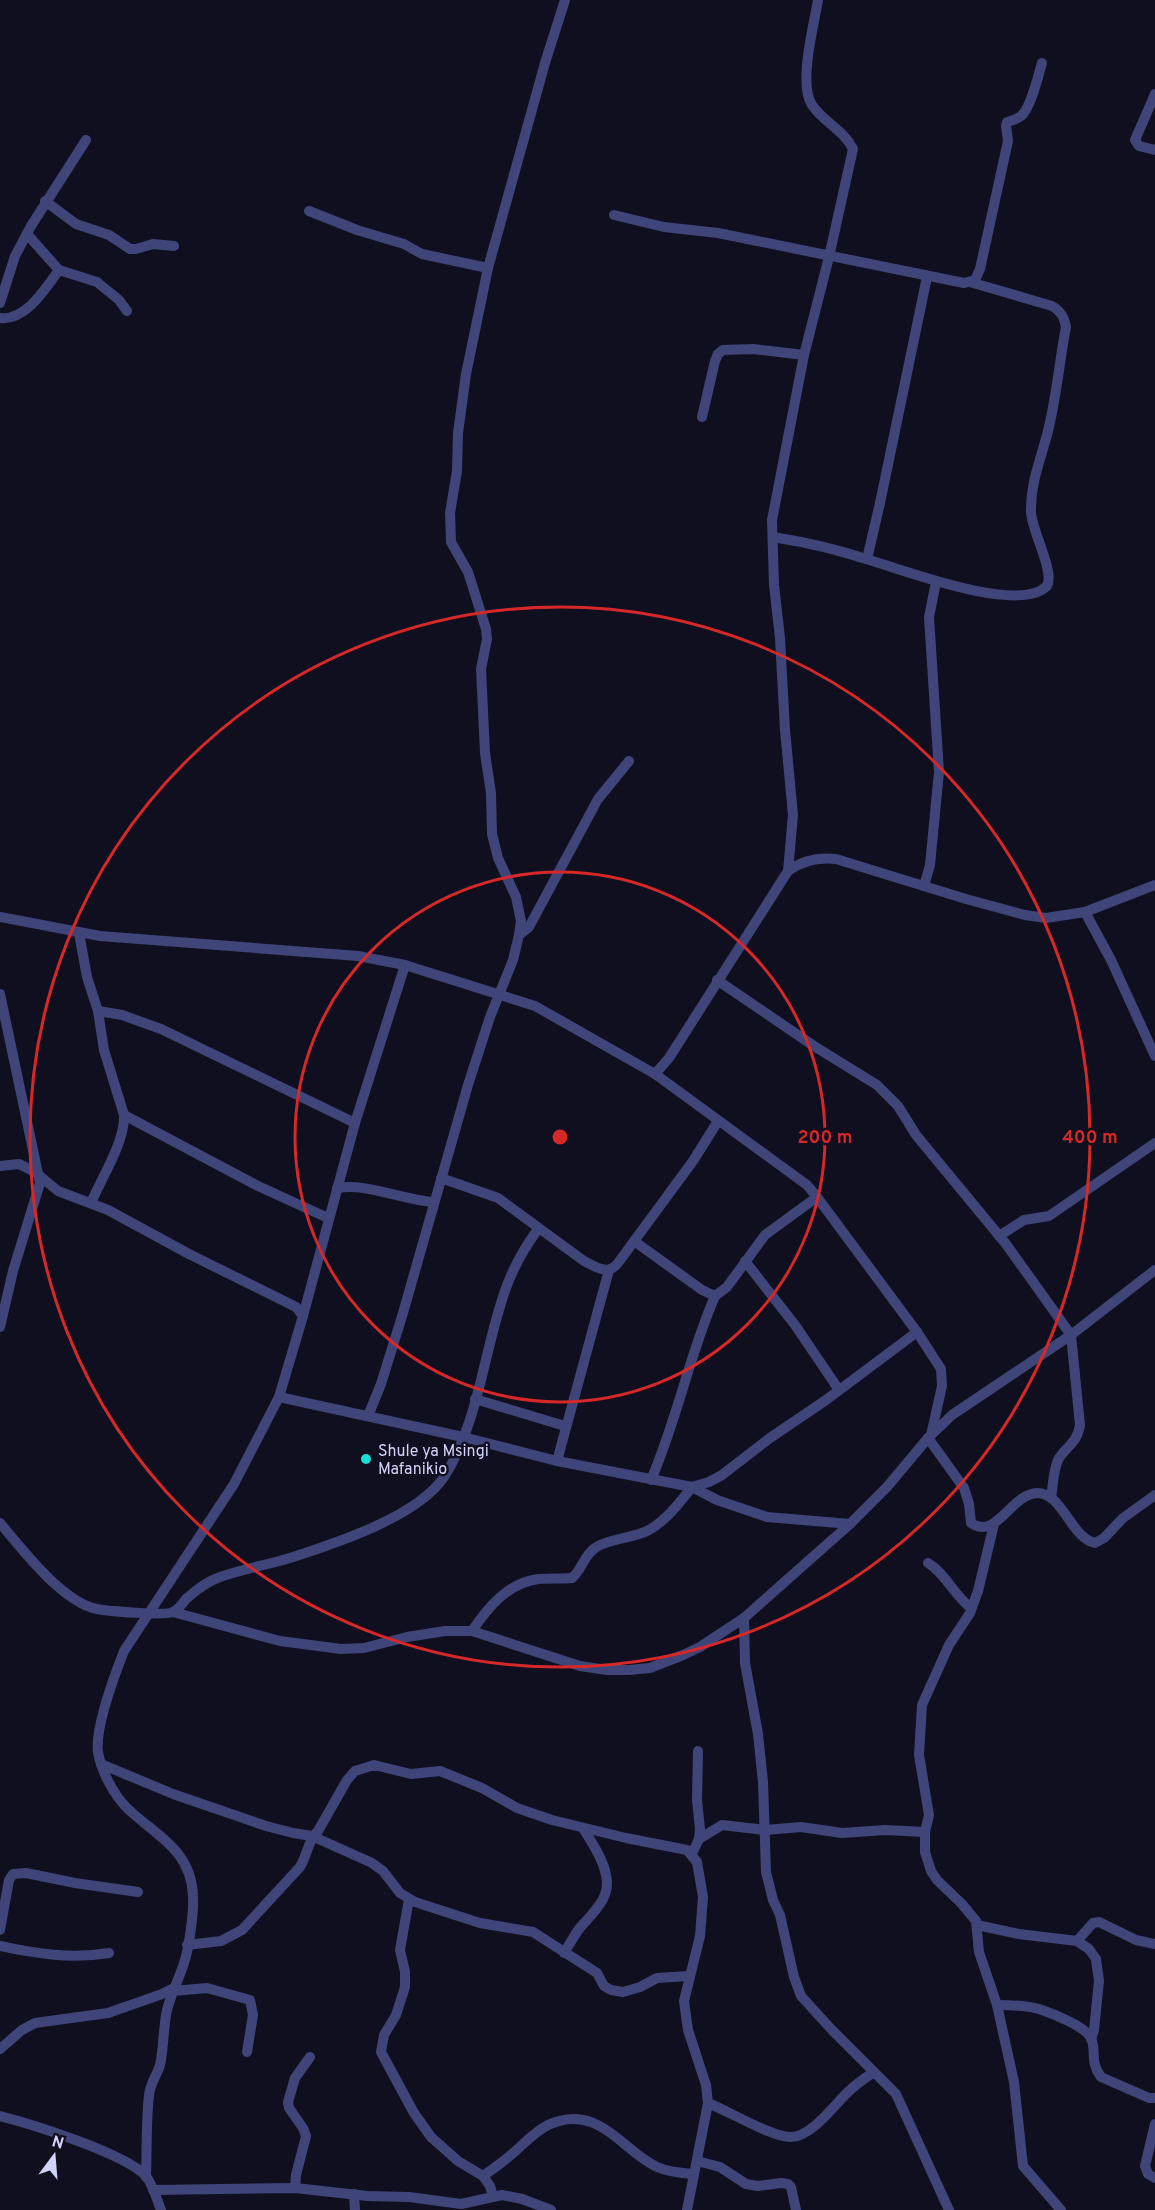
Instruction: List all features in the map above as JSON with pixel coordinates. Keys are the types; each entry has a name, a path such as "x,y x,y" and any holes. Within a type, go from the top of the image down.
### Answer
{"street":[{"path":"368,1416 381,1384 479,1051 513,960 519,936 521,921 516,897 498,858 492,834 481,669 488,639 468,572 455,550 450,530 463,392 488,268 545,63 565,0"},
{"path":"788,871 793,815 774,585 775,501 804,355 830,257 853,148 848,139 813,106 808,97 808,62 818,0"},
{"path":"970,282 979,276 1008,141 1007,122 1023,113 1042,63"},
{"path":"1155,94 1135,140 1139,146 1155,150"},
{"path":"0,303 15,256 45,201 86,140"},
{"path":"45,201 76,224 108,235 125,247 136,249 153,244 174,246"},
{"path":"309,211 347,227 404,244 422,254 488,268"},
{"path":"614,215 664,227 718,233 927,277 963,283 970,282 1052,306 1061,312 1066,327 1050,423 1036,468 1032,495 1033,526 1050,573 1050,579 1044,590 1020,595 983,592 936,582 867,559 798,541 773,537"},
{"path":"27,234 59,270 97,282 128,311"},
{"path":"0,318 10,319 20,315 59,270"},
{"path":"867,559 927,277"},
{"path":"702,417 715,361 723,350 753,349 804,355"},
{"path":"924,886 930,865 939,772 929,617 936,582"},
{"path":"519,936 529,927 598,799 629,761"},
{"path":"655,1074 669,1058 788,871 804,861 822,858 836,859 1025,915 1046,918 1085,912 1155,885"},
{"path":"1085,912 1111,960 1155,1056"},
{"path":"0,917 79,933 358,956 405,965 535,1006 655,1074 807,1185 817,1197 917,1332 941,1369 942,1386 929,1437 964,1488 971,1523 984,1527 994,1524"},
{"path":"79,933 87,977 98,1011 104,1050 124,1115 124,1126 117,1150 103,1174 91,1203"},
{"path":"146,2177 149,2092 160,2064 167,2011 184,1963 194,1897 186,1868 178,1852 164,1837 127,1807 116,1794 98,1751 99,1737 124,1651 198,1542 234,1484 279,1397 355,1123 405,965"},
{"path":"717,980 883,1090 898,1106 916,1135 999,1236 1071,1335 1080,1425 1078,1436 1059,1458 1051,1498"},
{"path":"0,994 33,1156 40,1176 40,1183 8,1270 0,1327"},
{"path":"98,1011 122,1015 161,1029 355,1123"},
{"path":"124,1115 258,1186 328,1218"},
{"path":"441,1178 498,1198 584,1261 597,1268 614,1269 693,1161 718,1121"},
{"path":"999,1236 1024,1220 1049,1216 1155,1143"},
{"path":"0,1166 19,1164 33,1156"},
{"path":"19,1164 40,1176 58,1191 108,1210 189,1254 296,1307 303,1316"},
{"path":"337,1188 357,1186 434,1202"},
{"path":"651,1480 670,1430 697,1339 715,1296 727,1287 765,1235 817,1197"},
{"path":"173,1612 193,1593 220,1577 290,1558 365,1530 420,1502 434,1490 445,1475 463,1437 505,1290 524,1250 538,1229"},
{"path":"634,1241 702,1290 715,1296"},
{"path":"745,1261 795,1325 839,1390"},
{"path":"556,1461 609,1270"},
{"path":"0,1523 49,1577 76,1600 98,1609 148,1613 173,1612 280,1641 341,1649 363,1648 445,1631 472,1630 580,1666 607,1670 650,1668 684,1655 744,1618 850,1524 952,1415 1071,1335 1155,1270"},
{"path":"472,1630 484,1613 509,1590 524,1582 572,1578 594,1549 648,1530 675,1508 692,1486 709,1482 722,1475 917,1332"},
{"path":"279,1397 463,1437 556,1461 692,1486 717,1500 767,1517 850,1524"},
{"path":"475,1399 565,1426"},
{"path":"1061,2210 1023,2166 1014,2082 997,2005 979,1952 977,1925 962,1904 937,1880 931,1871 925,1852 928,1815 919,1755 922,1705 945,1653 971,1608 978,1591 994,1524 1008,1509 1028,1495 1039,1493 1051,1498 1080,1534 1095,1543 1104,1538 1123,1518 1155,1495"},
{"path":"928,1563 936,1568 961,1600 971,1608"},
{"path":"744,1618 745,1663 764,1782 768,1884 780,1915 794,1977 801,1996 896,2094 949,2210"},
{"path":"692,1854 699,1839 698,1751"},
{"path":"102,1764 173,1794 266,1826 312,1836 372,1863 383,1871 400,1893 409,1899 480,1923 533,1932 597,1973 606,1988 617,1991 631,1990 657,1978 690,1976"},
{"path":"187,1945 221,1941 242,1930 300,1867 306,1858 312,1836 318,1831 347,1780 355,1771 374,1765 411,1774 432,1771 447,1774 482,1788 517,1808 583,1828 687,1850 697,1862 703,1897 700,1936 684,2001 688,2030 705,2085 708,2103 687,2210"},
{"path":"699,1839 722,1825 765,1830 792,1827 842,1833 885,1830 925,1832"},
{"path":"564,1953 579,1929 599,1906 606,1889 607,1876 583,1828"},
{"path":"0,1930 9,1880 13,1874 26,1873 138,1892"},
{"path":"409,1899 400,1950 405,1972 405,1987 396,2015 384,2035 381,2052 414,2113 431,2137 458,2161 483,2176 493,2196"},
{"path":"1077,1941 1093,1923 1099,1922 1136,1940 1155,1944"},
{"path":"977,1925 1019,1934 1077,1941 1089,1949 1096,1959 1099,1972 1099,1993 1091,2039 1096,2070 1101,2077 1149,2098 1155,2098"},
{"path":"0,1946 26,1952 72,1956 109,1953"},
{"path":"0,2049 22,2030 35,2023 118,2010 173,1989 207,1988 250,2000 252,2015 247,2052"},
{"path":"997,2005 1038,2008 1087,2032 1091,2039"},
{"path":"295,2188 306,2136 289,2108 288,2102 295,2078 310,2057"},
{"path":"708,2103 777,2134 790,2137 800,2136 826,2115 850,2090 874,2072"},
{"path":"0,2116 57,2134 123,2160 146,2177 161,2210"},
{"path":"483,2176 511,2156 539,2130 555,2123 574,2120 607,2129 660,2168 693,2174"},
{"path":"1155,2124 1145,2166 1148,2174 1155,2178"},
{"path":"697,2161 720,2167 746,2184 758,2186 788,2184 791,2187 796,2210"},
{"path":"153,2190 295,2188 409,2197 461,2204 493,2196 511,2197 545,2209"},
{"path":"354,2194 355,2210"}],"place":[{"name":"Shule ya Msingi Mafanikio","path":"366,1459"}]}
